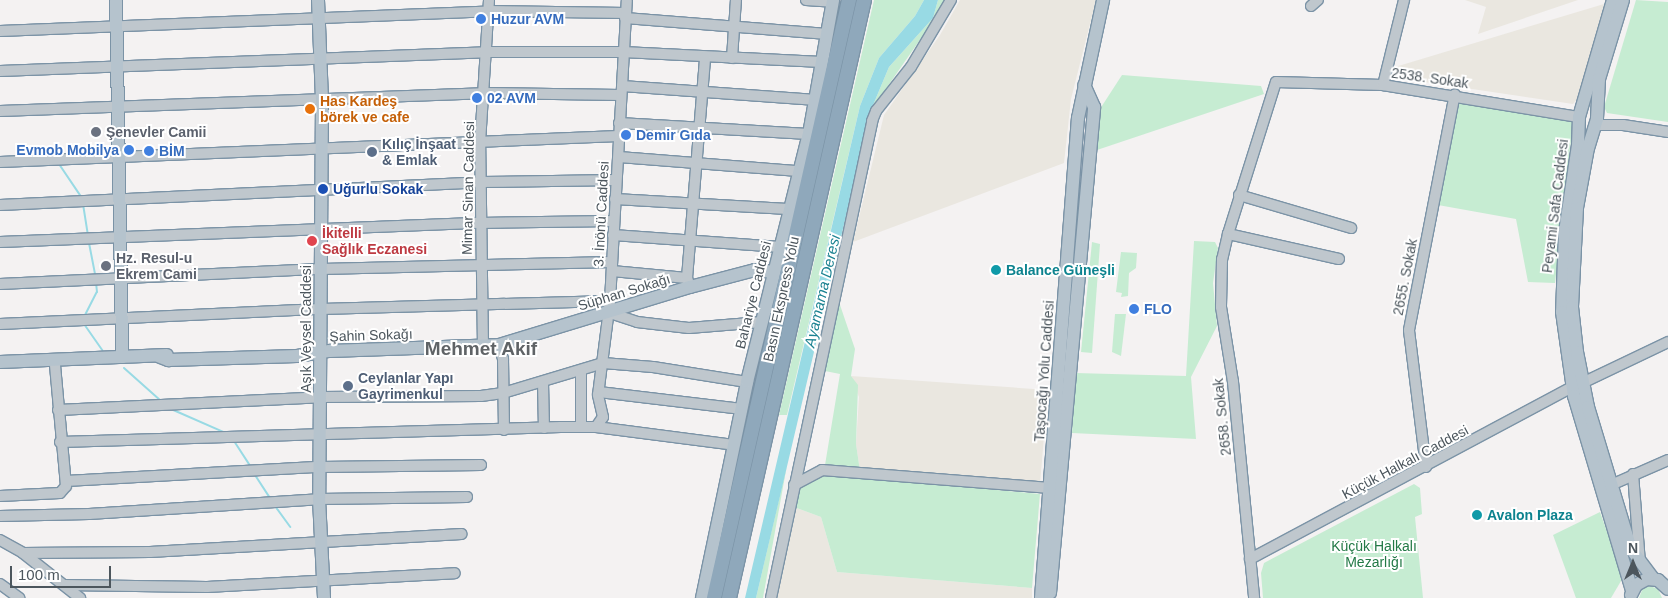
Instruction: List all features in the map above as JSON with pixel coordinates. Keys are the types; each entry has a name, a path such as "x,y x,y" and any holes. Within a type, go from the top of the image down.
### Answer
{"highway":[{"name":"Basın Ekspress Yolu","path":"714,598 849,0"},
{"name":"Basın Ekspress Yolu","path":"729,598 864,0"}],"main road":[{"path":"116,0 123,280 122,357"},
{"name":"Aşık Veysel Caddesi","path":"318,0 322,101 321,309 314,352 321,397 319,499 321,579 324,598"},
{"name":"Taşocağı Yolu Caddesi","path":"1047,597 1078,118 1103,0"},
{"name":"Peyami Safa Caddesi","path":"1614,0 1580,118 1562,266 1563,330 1630,595"},
{"name":"Peyami Safa Caddesi","path":"1623,0 1599,78 1597,118 1585,160 1573,239 1572,307 1577,385 1612,486 1631,549 1640,564 1660,579 1668,589"},
{"name":"Bahariye Caddesi","path":"702,598 747,382 816,100 833,1"},
{"name":"Taşocağı Yolu Caddesi","path":"1054,488 1094,107 1084,85"},
{"path":"1588,109 1597,118 1587,128 1580,118 1588,109"},
{"name":"Süphan Sokağı","path":"483,347 499,345 689,282 755,270 774,272"},
{"name":"Şahin Sokağı","path":"0,362 122,357 160,357 168,360 297,356 314,352 483,347"},
{"path":"0,369 55,366 70,360"},
{"path":"1630,595 1641,581 1660,579"}],"street":[{"name":"Mimar Sinan Caddesi","path":"483,347 480,143 490,11 489,0"},
{"name":"3. İnönü Caddesi","path":"596,427 603,417 599,392 612,267 627,0"},
{"path":"732,58 736,0"},
{"path":"806,0 833,1"},
{"path":"769,598 872,122 876,111 911,67 951,0"},
{"path":"1383,85 1404,0"},
{"path":"0,31 116,29 490,11 625,16 827,34"},
{"path":"0,72 117,69 320,58 487,52 623,52 822,62"},
{"path":"0,284 123,280 321,269 481,264 612,267 689,282 692,204 705,57"},
{"name":"2538. Sokak","path":"1276,82 1383,85 1455,94 1580,118"},
{"name":"2658. Sokak","path":"1254,598 1233,382 1222,307 1222,266 1228,234 1239,195 1276,82"},
{"path":"0,111 322,101 483,93 621,90 701,92 816,100"},
{"name":"2655. Sokak","path":"1426,467 1409,330 1455,94"},
{"path":"1597,118 1668,132"},
{"path":"619,123 808,134"},
{"path":"0,162 618,136"},
{"path":"618,157 798,171"},
{"path":"0,205 481,182 616,180"},
{"path":"1239,195 1351,228"},
{"path":"615,199 788,209"},
{"path":"0,242 122,239 321,228 614,221"},
{"path":"613,234 781,247"},
{"path":"1228,234 1339,258"},
{"path":"0,324 83,322 321,309 482,304 609,307 637,322 689,328 762,322"},
{"name":"Küçük Halkalı Caddesi","path":"1250,559 1577,385 1668,342"},
{"path":"499,345 503,359 504,430"},
{"path":"58,410 173,406 321,397 481,396 503,393 603,363 653,367 747,382"},
{"path":"0,496 60,493 66,481 60,442 55,366"},
{"path":"581,371 581,427"},
{"path":"543,382 544,428"},
{"path":"599,392 742,409"},
{"path":"60,442 236,437 320,432 596,427 734,445"},
{"path":"1612,486 1633,474 1668,460"},
{"path":"66,481 320,467 481,465"},
{"path":"794,485 822,470 1054,488"},
{"path":"1633,474 1640,564"},
{"path":"0,516 319,499 467,497"},
{"path":"23,552 150,552 461,534"},
{"path":"0,540 23,552 80,598"},
{"path":"64,585 207,587 321,579 455,573"},
{"path":"0,584 12,596"}],"shaded area":[{"path":"960,0 1096,0 1071,99 1064,163 853,242 884,115 940,35"},
{"path":"1465,0 1578,0 1478,34 1486,7"},
{"path":"1604,4 1578,98 1573,104 1391,77 1395,67"},
{"path":"851,376 1048,390 1040,484 860,471 856,444 859,397"},
{"path":"794,507 821,517 837,572 1032,588 1032,598 775,598"}],"green space":[{"path":"874,0 924,0 915,16 879,58 860,106 787,415 779,415"},
{"path":"938,0 946,0 871,110 889,67 933,18"},
{"path":"1636,0 1668,2 1668,122 1607,113 1604,107"},
{"path":"1122,75 1261,86 1264,94 1094,151 1098,112"},
{"path":"1460,100 1573,122 1555,283 1528,282 1516,219 1438,205"},
{"path":"1194,241 1215,242 1218,248 1213,283 1217,326 1191,377 1196,439 1072,433 1075,373 1186,376"},
{"path":"1092,242 1100,244 1092,353 1081,352"},
{"path":"1121,252 1137,253 1136,268 1129,273 1128,296 1121,297 1122,293 1116,292"},
{"path":"839,302 855,349 851,376 858,385 856,444 860,471 825,465 840,374 825,371"},
{"path":"1115,314 1126,314 1121,356 1112,352"},
{"path":"787,465 763,598 756,598"},
{"path":"818,473 1040,494 1032,588 837,572 821,517 794,507 800,488"},
{"name":"Küçük Halkalı Mezarlığı","path":"1414,484 1420,488 1422,514 1415,517 1423,598 1263,598 1261,573 1264,563"},
{"path":"1600,512 1620,569 1621,581 1611,598 1576,598 1553,535"},
{"path":"1650,586 1658,589 1662,598 1639,598 1643,588"}],"water":[{"name":"Ayamama Deresi","path":"924,0 938,0 933,18 889,67 871,110 756,598 745,598 860,106 879,58 915,16"}],"waterway":[{"path":"59,164 81,197"},
{"path":"83,204 88,236"},
{"path":"89,243 95,275"},
{"path":"84,317 97,292 96,282"},
{"path":"84,324 102,350"},
{"path":"124,368 161,401"},
{"path":"171,409 228,434"},
{"path":"234,441 250,466"},
{"path":"255,475 270,498"},
{"path":"275,506 290,527"}],"place":[{"name":"Huzur AVM","path":"481,19"},
{"name":"02 AVM","path":"477,98"},
{"name":"Has Kardeş börek ve cafe","path":"310,109"},
{"name":"Şenevler Camii","path":"96,132"},
{"name":"Demir Gıda","path":"626,135"},
{"name":"Evmob Mobilya","path":"129,150"},
{"name":"BİM","path":"149,151"},
{"name":"Kılıç İnşaat & Emlak","path":"372,152"},
{"name":"Uğurlu Sokak","path":"323,189"},
{"name":"İkitelli Sağlık Eczanesi","path":"312,241"},
{"name":"Hz. Resul-u Ekrem Cami","path":"106,266"},
{"name":"Balance Güneşli","path":"996,270"},
{"name":"FLO","path":"1134,309"},
{"name":"Ceylanlar Yapı Gayrimenkul","path":"348,386"},
{"name":"Avalon Plaza","path":"1477,515"}],"district":[{"name":"Mehmet Akif","path":"481,349"}]}
